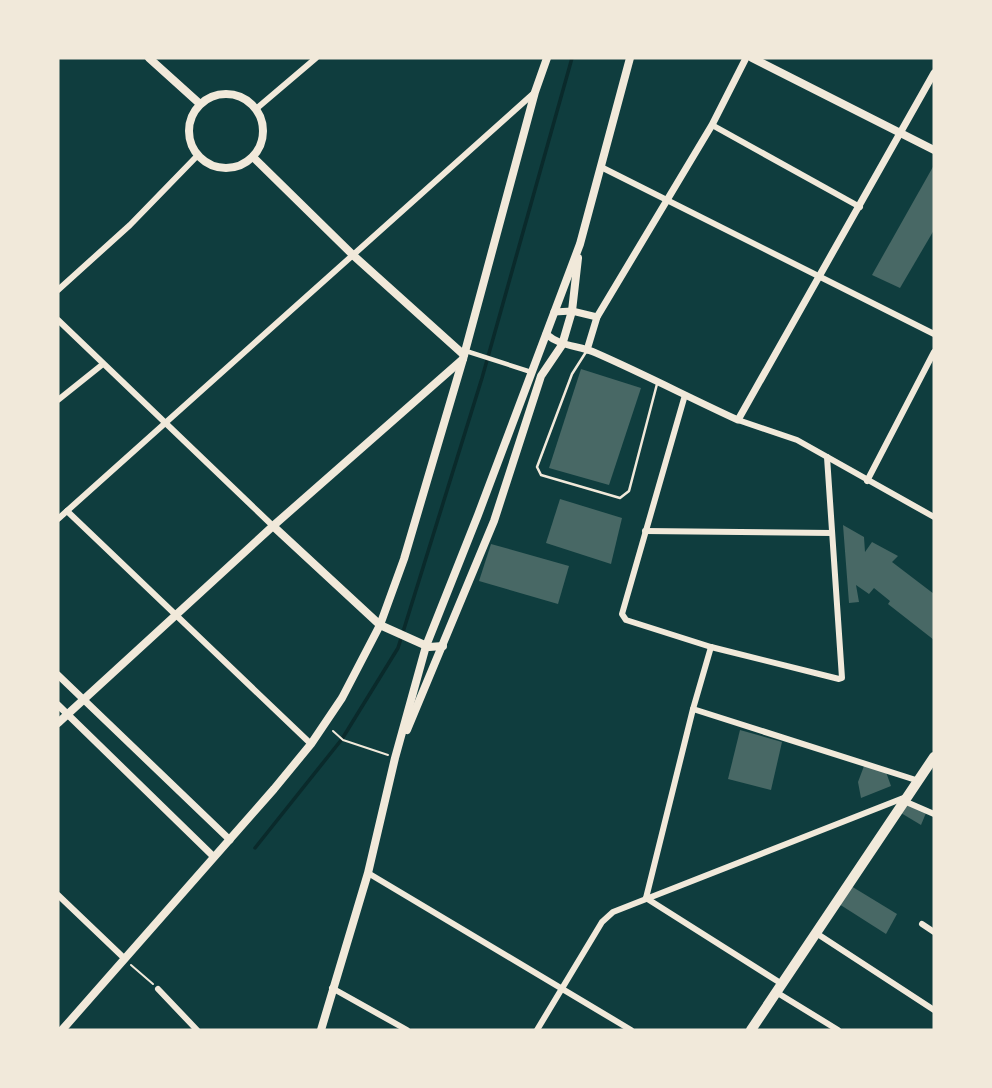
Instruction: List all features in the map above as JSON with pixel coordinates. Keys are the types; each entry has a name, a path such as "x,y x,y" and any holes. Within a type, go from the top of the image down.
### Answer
{"highway":[{"path":"751,1030 934,757"}],"main road":[{"path":"149,58 200,104"},
{"path":"321,1030 368,873 395,758 426,646 580,244 630,58"},
{"path":"752,58 934,150"},
{"path":"62,1030 311,744 342,698 382,627 464,355 545,59"},
{"path":"229,93 239,96 256,108 263,133 253,157 238,166 221,167 198,155 189,133 191,118 200,104 208,98 229,93"},
{"path":"253,157 354,256 464,355"},
{"path":"395,758 494,522 541,376 562,345 572,311 580,244"},
{"path":"58,723 464,355"},
{"path":"436,383 446,388 451,399"},
{"path":"478,515 486,515 494,522"},
{"path":"274,526 382,627 426,646 443,646"}],"street":[{"path":"256,108 316,58"},
{"path":"587,349 597,317 712,125 746,58"},
{"path":"738,420 934,73"},
{"path":"58,519 535,92"},
{"path":"712,125 860,207"},
{"path":"58,290 146,210 198,155"},
{"path":"601,167 934,334"},
{"path":"554,312 572,311 597,317"},
{"path":"58,320 274,526"},
{"path":"546,334 562,345 587,349 658,380 738,420 797,440 934,517"},
{"path":"867,481 934,352"},
{"path":"464,355 481,355 532,372"},
{"path":"58,400 103,364"},
{"path":"685,395 622,617 652,630 711,647 842,678 827,457"},
{"path":"67,511 311,744"},
{"path":"645,531 832,533"},
{"path":"646,898 711,647"},
{"path":"58,675 230,840"},
{"path":"58,705 214,857"},
{"path":"693,709 919,781"},
{"path":"537,1030 607,917 623,906 906,799 934,814"},
{"path":"368,873 631,1030"},
{"path":"58,895 125,959"},
{"path":"646,898 838,1030"},
{"path":"922,924 934,932"},
{"path":"816,933 934,1010"},
{"path":"332,988 407,1030"},
{"path":"158,989 197,1030"}],"lane":[{"path":"587,349 572,374 537,467 541,475 620,498 626,495 658,380"}],"path":[{"path":"337,734 351,743 395,758"},
{"path":"125,959 158,989"}],"building":[{"path":"934,165 934,230 900,288 872,275"},
{"path":"581,369 641,388 609,485 549,468"},
{"path":"560,499 622,518 611,564 546,543"},
{"path":"843,525 864,537 865,552 872,542 898,556 892,562 934,594 934,640 888,604 890,601 874,588 869,594 856,585 859,602 849,603"},
{"path":"491,544 569,566 558,604 479,581"},
{"path":"740,730 782,742 771,790 728,779"},
{"path":"864,766 886,772 891,786 861,798 858,782"},
{"path":"907,804 926,813 921,825 901,813"},
{"path":"851,886 897,914 886,934 839,904"}],"waterway":[{"path":"255,848 342,739 398,648 482,378 572,58"}]}
